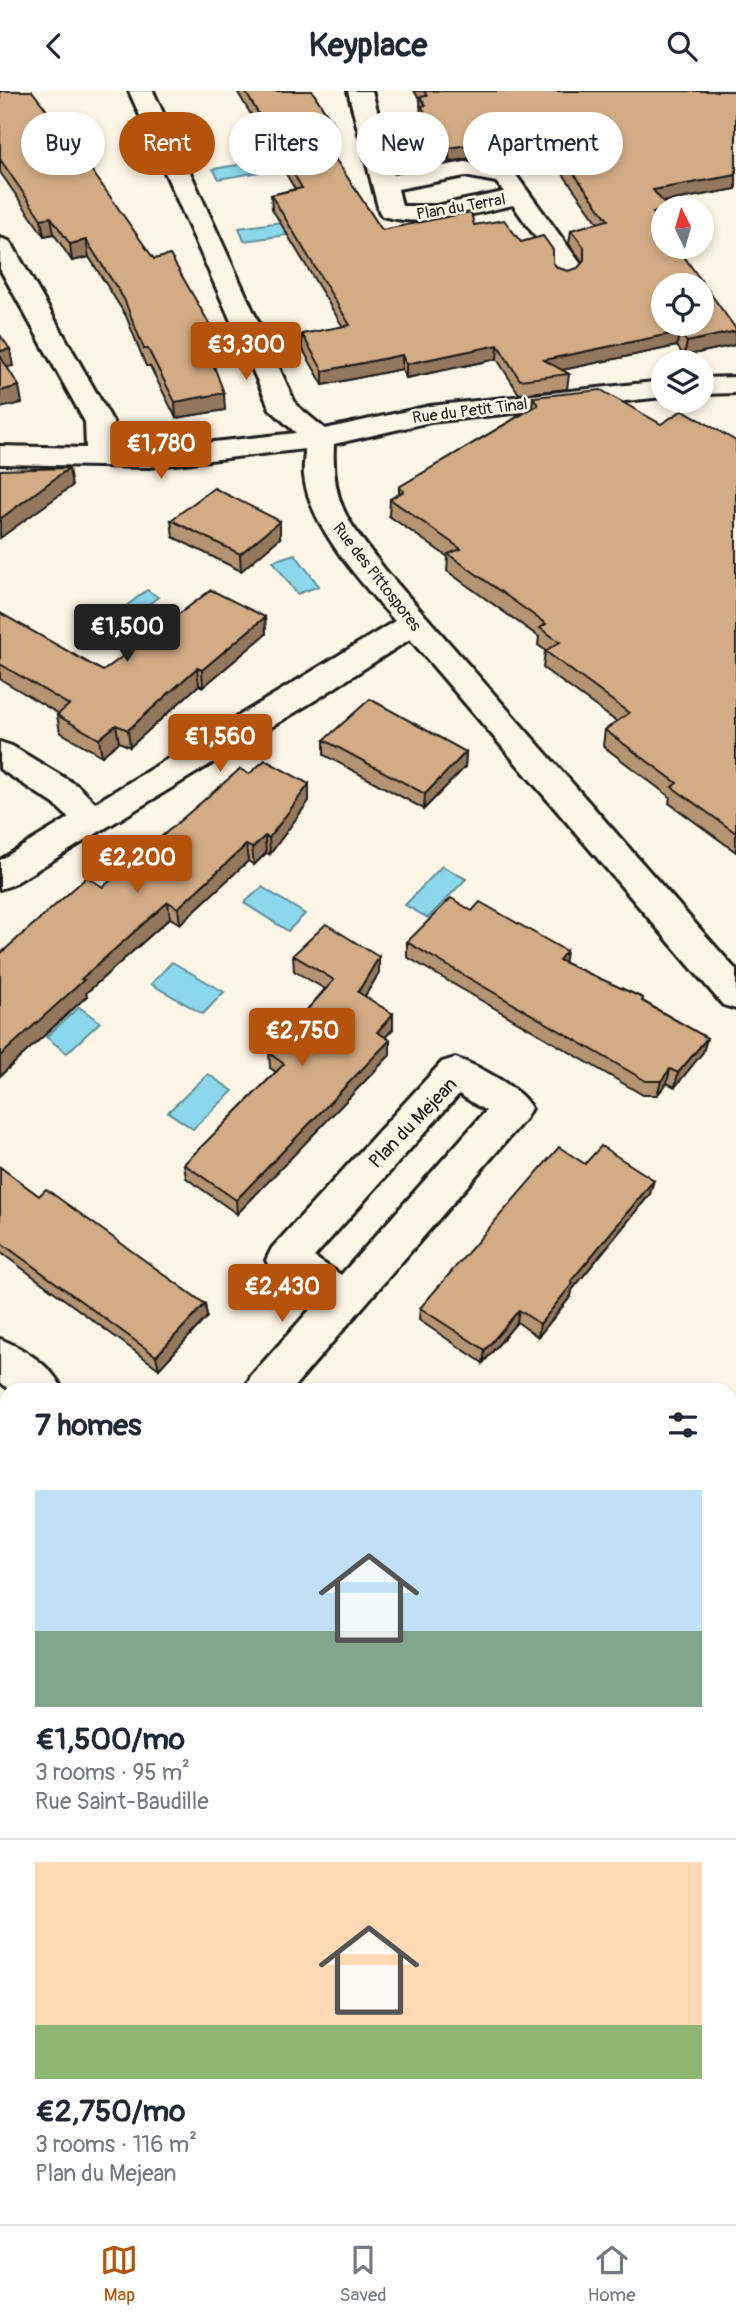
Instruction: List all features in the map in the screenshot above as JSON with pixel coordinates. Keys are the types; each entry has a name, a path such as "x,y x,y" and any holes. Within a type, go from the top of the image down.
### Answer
{"street":[{"path":"141,91 284,409 320,439"},
{"name":"Plan du Terral","path":"360,91 391,211 402,216 423,215 517,197"},
{"name":"Plan du Terral","path":"384,184 465,169 504,176 567,263 567,275"},
{"path":"0,246 99,422 100,457"},
{"path":"714,386 736,385"},
{"name":"Rue du Petit Tinal","path":"0,455 149,457 320,439 430,414 651,391"},
{"name":"Rue des Pittospores","path":"320,439 318,476 329,515 414,625 723,955 736,995"},
{"path":"0,876 393,634 414,625"},
{"path":"0,754 66,795 92,821"},
{"name":"Plan du Mejean","path":"272,1383 345,1300 512,1108 455,1073 286,1260 345,1300"},
{"path":"0,1358 33,1383"}],"water":[{"path":"229,166 229,175 242,175 219,179 215,169"},
{"path":"281,222 287,235 244,241 239,228"},
{"path":"295,554 319,586 297,594 273,561"},
{"path":"147,590 158,597 111,634 99,627"},
{"path":"442,866 466,879 428,918 405,905"},
{"path":"262,887 305,914 288,931 244,903"},
{"path":"172,962 224,992 203,1014 151,984"},
{"path":"79,1007 100,1022 67,1053 46,1037"},
{"path":"208,1074 233,1091 193,1129 168,1112"}],"building":[{"path":"0,91 32,91 48,112 21,112 21,175 95,175 154,259 170,255 214,332 202,334 224,393 175,402 148,349 144,349 124,299 86,240 70,244 51,217 41,219 0,159"},
{"path":"245,91 312,91 326,112 257,112"},
{"path":"424,91 736,91 736,175 653,190 658,196 651,196 651,259 686,259 696,273 651,273 651,336 660,336 544,360 569,374 520,380 498,345 406,364 402,355 323,371 302,334 350,325 271,195 302,188 294,175 342,175 342,169 382,230 471,212 474,225 504,220 521,242 543,236 553,250 553,263 568,271 578,268 584,261 584,247 571,230 608,220 575,175 623,175 623,112 463,112 463,146 449,148 449,112 425,112 421,106 426,105 420,97 427,96"},
{"path":"714,298 736,329 714,336"},
{"path":"0,335 10,349 0,351"},
{"path":"682,336 714,336 687,342"},
{"path":"0,356 19,386 0,391"},
{"path":"601,390 661,424 678,413 688,413 736,441 736,833 672,787 677,783 605,730 629,713 545,651 560,642 540,628 546,624 448,554 461,549 390,499 404,491 399,487 538,405 533,397"},
{"path":"69,468 0,519 0,470"},
{"path":"214,488 280,521 240,554 171,520"},
{"path":"211,590 265,617 202,670 197,668 128,730 116,725 99,739 57,715 69,705 0,664 0,613 103,671"},
{"path":"370,699 466,752 425,794 324,740"},
{"path":"265,760 309,784 269,838 265,836 252,848 246,845 178,908 168,902 0,1056 0,954 87,877 103,887 240,769 249,774"},
{"path":"451,898 472,911 480,902 566,951 559,960 643,998 642,1001 707,1038 678,1073 670,1069 661,1081 646,1081 407,942"},
{"path":"326,924 379,957 358,992 393,1014 377,1032 390,1040 236,1200 184,1164 284,1064 269,1053 308,1014 305,1012 334,980 293,955"},
{"path":"601,1146 654,1180 571,1281 573,1283 540,1324 519,1310 485,1350 420,1308 559,1147 585,1164"},
{"path":"0,1167 39,1196 46,1189 205,1304 156,1356 0,1242"}]}
